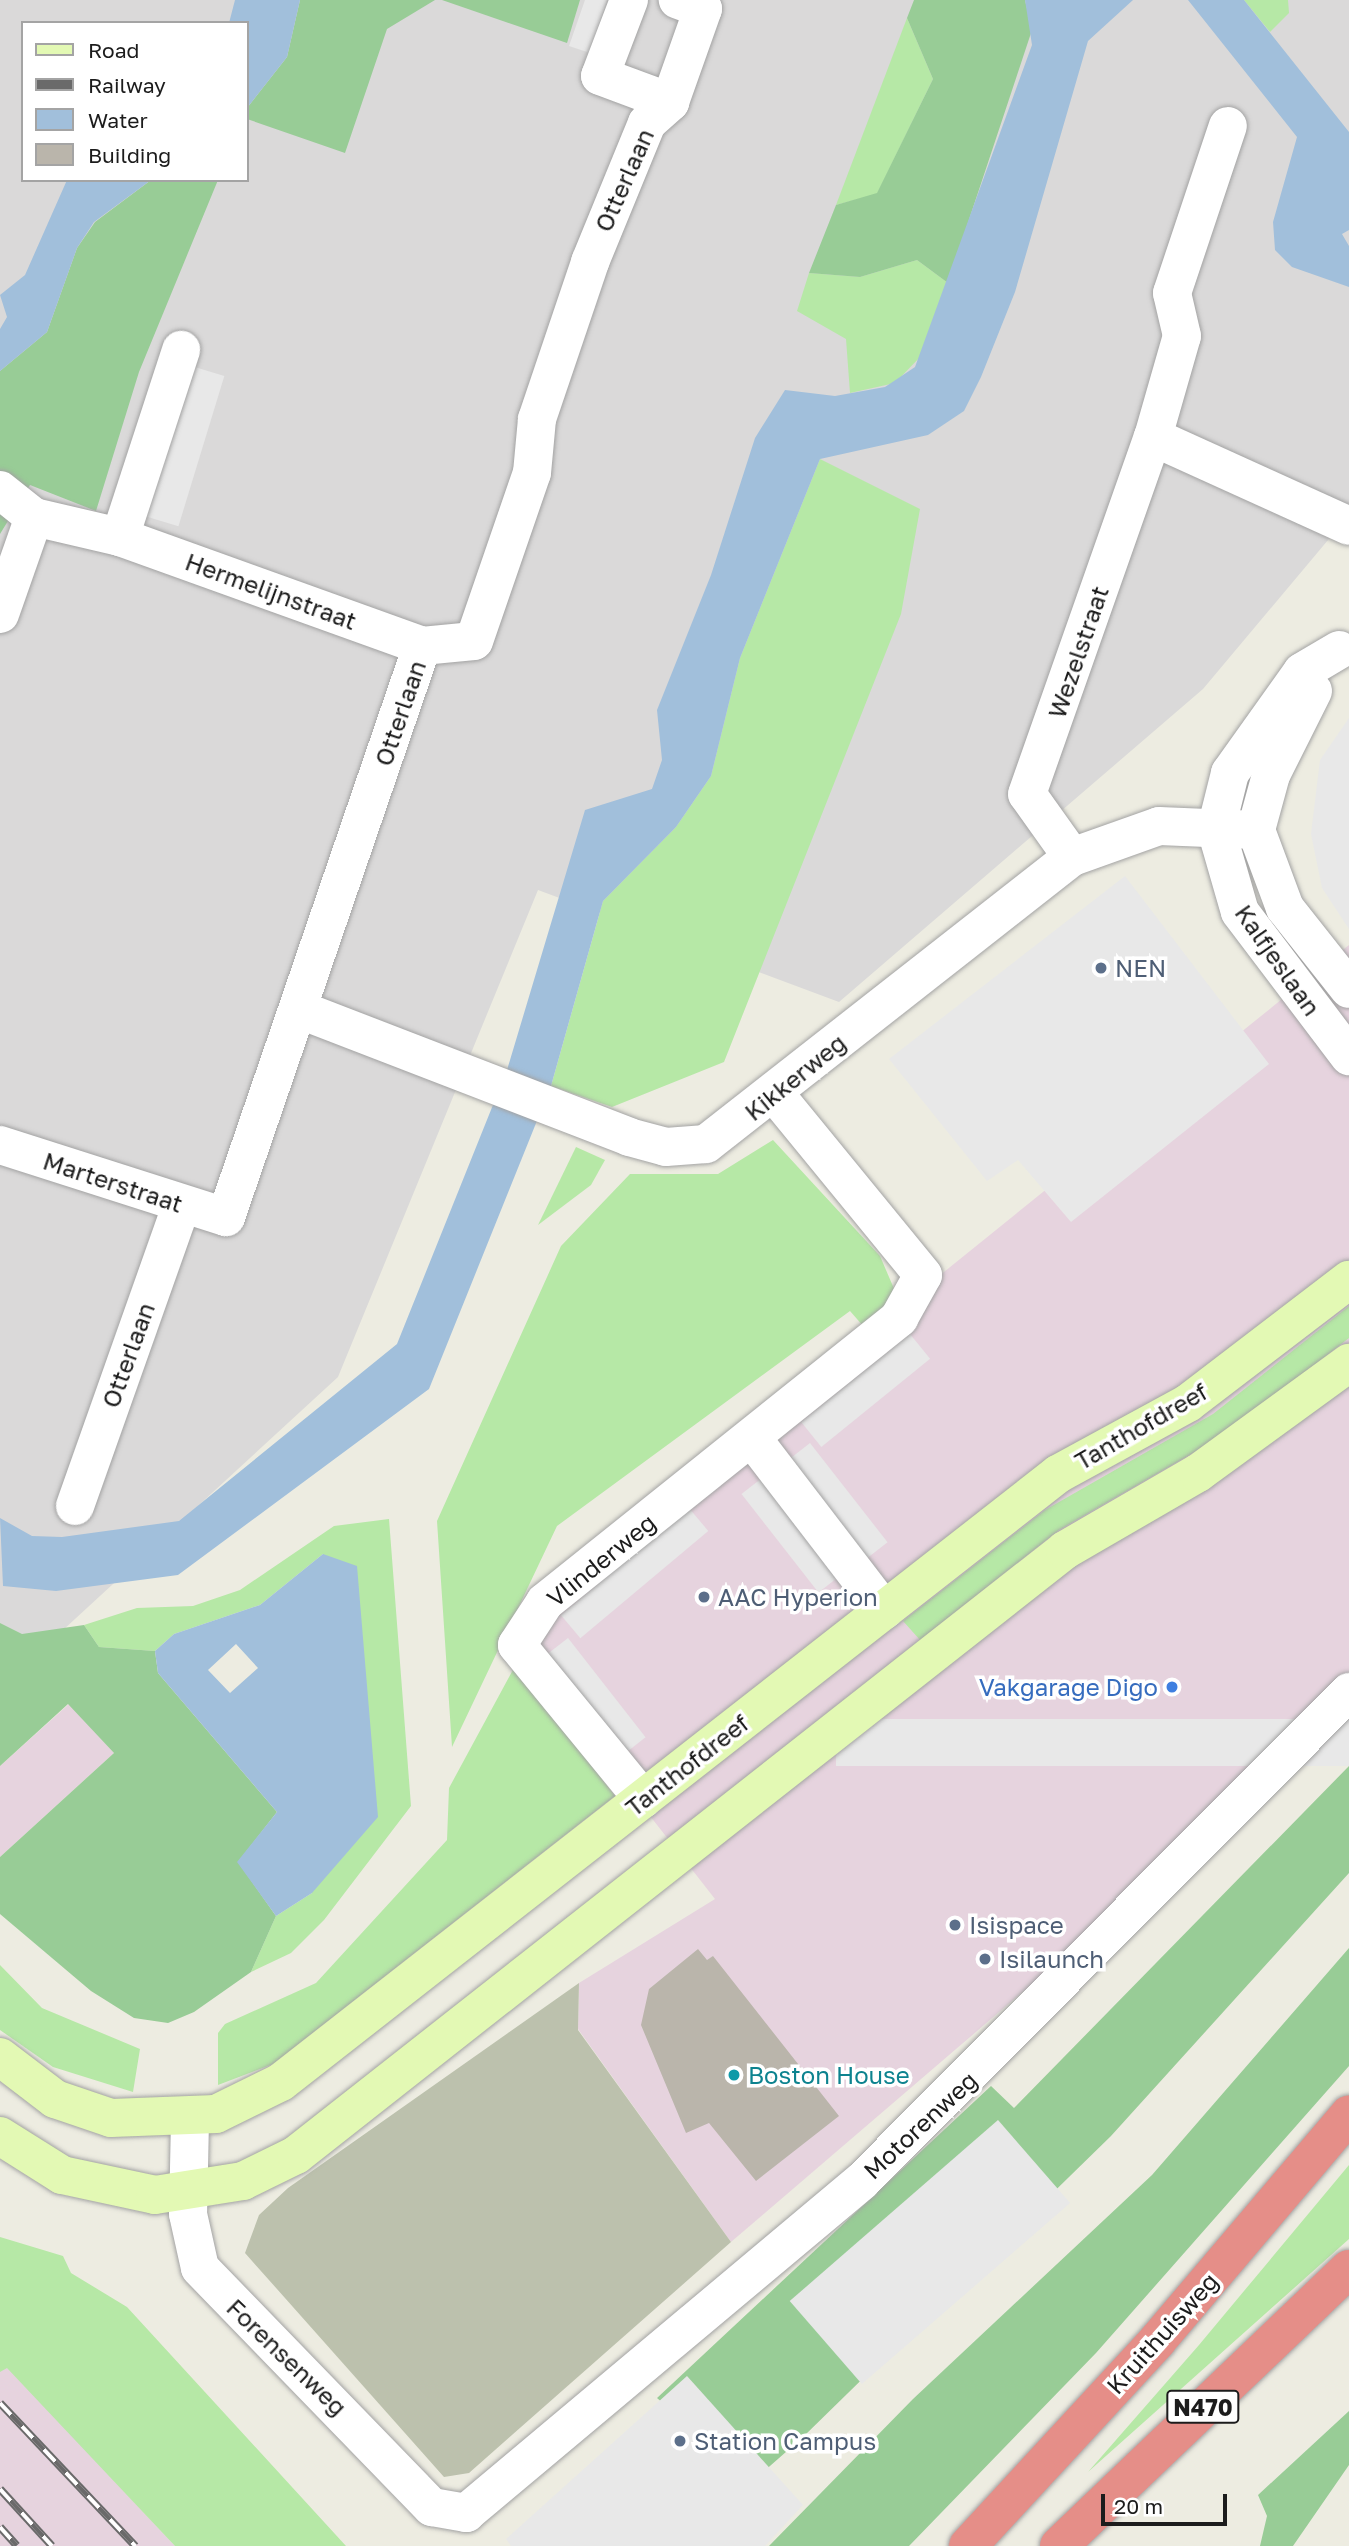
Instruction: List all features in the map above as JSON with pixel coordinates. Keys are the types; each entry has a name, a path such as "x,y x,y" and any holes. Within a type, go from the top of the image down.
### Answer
{"highway":[{"name":"Kruithuisweg","path":"968,2546 1157,2341 1349,2115"},
{"name":"N470","path":"1059,2546 1349,2269"}],"street":[{"name":"Otterlaan","path":"629,0 600,76 670,102"},
{"name":"Otterlaan","path":"226,1217 422,646 474,641 531,472 537,419 597,242 648,123 670,102 703,9 678,0"},
{"name":"Wezelstraat","path":"1072,857 1027,794 1153,437 1182,336 1172,293 1228,126"},
{"path":"120,537 181,350"},
{"path":"1153,437 1349,526"},
{"name":"Hermelijnstraat","path":"0,490 34,517 120,537 422,646"},
{"path":"0,614 34,517"},
{"path":"1216,829 1230,774 1302,672 1344,645"},
{"path":"1256,830 1270,775 1344,645"},
{"name":"Kikkerweg","path":"298,1009 572,1116 666,1147 706,1144 1072,857 1159,826 1256,830"},
{"name":"Kalfjeslaan","path":"1216,829 1240,912 1349,1056"},
{"name":"Kalfjeslaan","path":"1256,830 1285,908 1349,989"},
{"name":"Vlinderweg","path":"643,1799 517,1644 545,1602 899,1318 923,1275 774,1093"},
{"name":"Marterstraat","path":"0,1145 226,1217"},
{"name":"Otterlaan","path":"75,1506 182,1205"},
{"name":"Tanthofdreef","path":"0,2057 55,2099 111,2118 190,2120 241,2104 303,2068 1058,1474 1188,1403 1349,1280"},
{"path":"0,2136 40,2164 99,2188 155,2196 243,2182 296,2155 1065,1550 1209,1466 1349,1363"},
{"path":"752,1438 884,1610"},
{"name":"Motorenweg","path":"454,2515 479,2507 507,2485 862,2180 1349,1692"},
{"name":"Forensenweg","path":"190,2120 186,2191 200,2269 432,2507 454,2515"}],"shaded area":[{"path":"0,0 1349,0 1349,515 1203,689 839,1002 538,890 338,1377 0,1688"},
{"path":"585,0 607,0 590,53 569,46"},
{"path":"188,365 224,376 178,526 142,515"},
{"path":"1349,718 1349,929 1322,888 1311,834 1320,760"},
{"name":"NEN","path":"1125,876 1269,1064 1071,1222 1018,1160 987,1181 889,1059"},
{"path":"1349,945 1349,1712 731,2242 578,2029 579,1983 715,1899 503,1628"},
{"path":"910,1334 930,1359 821,1447 801,1422"},
{"path":"810,1443 888,1542 867,1558 790,1459"},
{"path":"762,1478 839,1577 818,1593 742,1494"},
{"path":"689,1508 708,1531 580,1638 561,1615"},
{"path":"568,1638 646,1737 624,1754 547,1655"},
{"path":"69,1704 114,1753 0,1857 0,1766"},
{"path":"836,1719 1349,1719 1349,1766 836,1766"},
{"path":"579,1983 578,2030 731,2242 469,2473 444,2477 245,2253 259,2215 288,2188"},
{"path":"998,2120 1070,2203 862,2384 790,2301"},
{"path":"0,2346 34,2395 175,2546 0,2546"},
{"name":"Station Campus","path":"687,2376 803,2505 765,2546 511,2546 506,2539"}],"green space":[{"path":"300,0 435,0 387,29 345,153 248,119 248,107 287,57"},
{"path":"442,0 580,0 567,43"},
{"path":"914,0 1025,0 1032,30 948,283 917,260 860,277 809,273 836,205 877,193 933,79 907,18"},
{"path":"1244,0 1288,0 1289,13 1270,32"},
{"path":"907,18 933,79 877,194 836,205"},
{"path":"148,182 217,182 139,372 96,511 30,485 0,534 0,371 47,332 77,248 95,222"},
{"path":"917,260 948,283 922,355 895,383 850,393 846,339 797,311 809,273 860,277"},
{"path":"820,459 920,509 901,614 724,1062 612,1107 551,1086 603,901 676,827 711,776 740,658"},
{"path":"773,1140 880,1256 898,1298 864,1327 850,1311 557,1526 452,1747 437,1521 561,1246 630,1174 718,1174"},
{"path":"576,1147 605,1160 591,1185 538,1225"},
{"path":"1349,1306 1349,1338 1224,1435 1059,1530 920,1640 903,1621 1045,1510 1213,1414"},
{"path":"389,1519 411,1806 324,1920 291,1953 251,1972 276,1916 312,1893 323,1554 260,1605 174,1634 155,1651 99,1647 84,1625 137,1608 193,1606 240,1590 334,1526"},
{"path":"0,1623 22,1634 84,1625 99,1647 155,1651 158,1673 277,1812 238,1862 276,1916 251,1972 194,2012 168,2023 134,2018 91,1991 0,1914 0,1857 114,1753 68,1704 0,1766"},
{"path":"515,1666 615,1796 273,2064 218,2085 218,2033 225,2024 316,1983 447,1840 449,1788"},
{"path":"1349,1766 1349,1873 1111,2136 803,2437 753,2481 657,2398 991,2086 1014,2108"},
{"path":"1349,1948 1349,2066 1096,2353 909,2546 769,2546 913,2399 1152,2175"},
{"path":"0,1965 42,2008 140,2049 133,2092 53,2067 0,2030"},
{"path":"1349,2165 1349,2239 1088,2472 1199,2345"},
{"path":"0,2237 63,2256 71,2273 127,2307 346,2546 175,2546 7,2368 0,2372"},
{"path":"1349,2411 1349,2465 1293,2546 1260,2546 1267,2516 1258,2495"}],"water":[{"path":"235,0 300,0 287,57 248,107 248,21 230,21"},
{"path":"1025,0 1133,0 1088,41 1015,292 981,377 964,411 928,435 820,459 740,658 711,776 676,827 603,901 551,1086 429,1389 178,1575 56,1591 3,1586 0,1518 32,1536 62,1537 179,1521 397,1344 507,1070 585,810 652,789 662,760 657,710 711,575 755,438 785,390 835,396 885,387 915,367 1032,45"},
{"path":"1188,0 1244,0 1349,132 1349,230 1342,234 1349,246 1349,287 1292,267 1275,250 1273,222 1297,137"},
{"path":"66,182 148,182 94,222 77,248 47,332 0,371 0,329 7,317 0,295 25,275"},
{"path":"323,1554 357,1566 378,1817 312,1893 276,1916 237,1862 277,1812 158,1673 155,1651 174,1634 260,1605","holes":["236,1644 258,1668 230,1693 208,1670"]}],"building":[{"name":"Boston House","path":"698,1949 707,1960 713,1956 839,2116 756,2181 709,2123 686,2133 641,2025 649,1989"}],"railway":[{"path":"0,2403 135,2546"},
{"path":"0,2489 52,2546"},
{"path":"0,2527 17,2546"}],"place":[{"name":"NEN","path":"1101,968"},
{"name":"AAC Hyperion","path":"704,1597"},
{"name":"Vakgarage Digo","path":"1172,1687"},
{"name":"Isispace","path":"955,1925"},
{"name":"Isilaunch","path":"985,1959"},
{"name":"Boston House","path":"734,2075"},
{"name":"Station Campus","path":"680,2441"}]}
